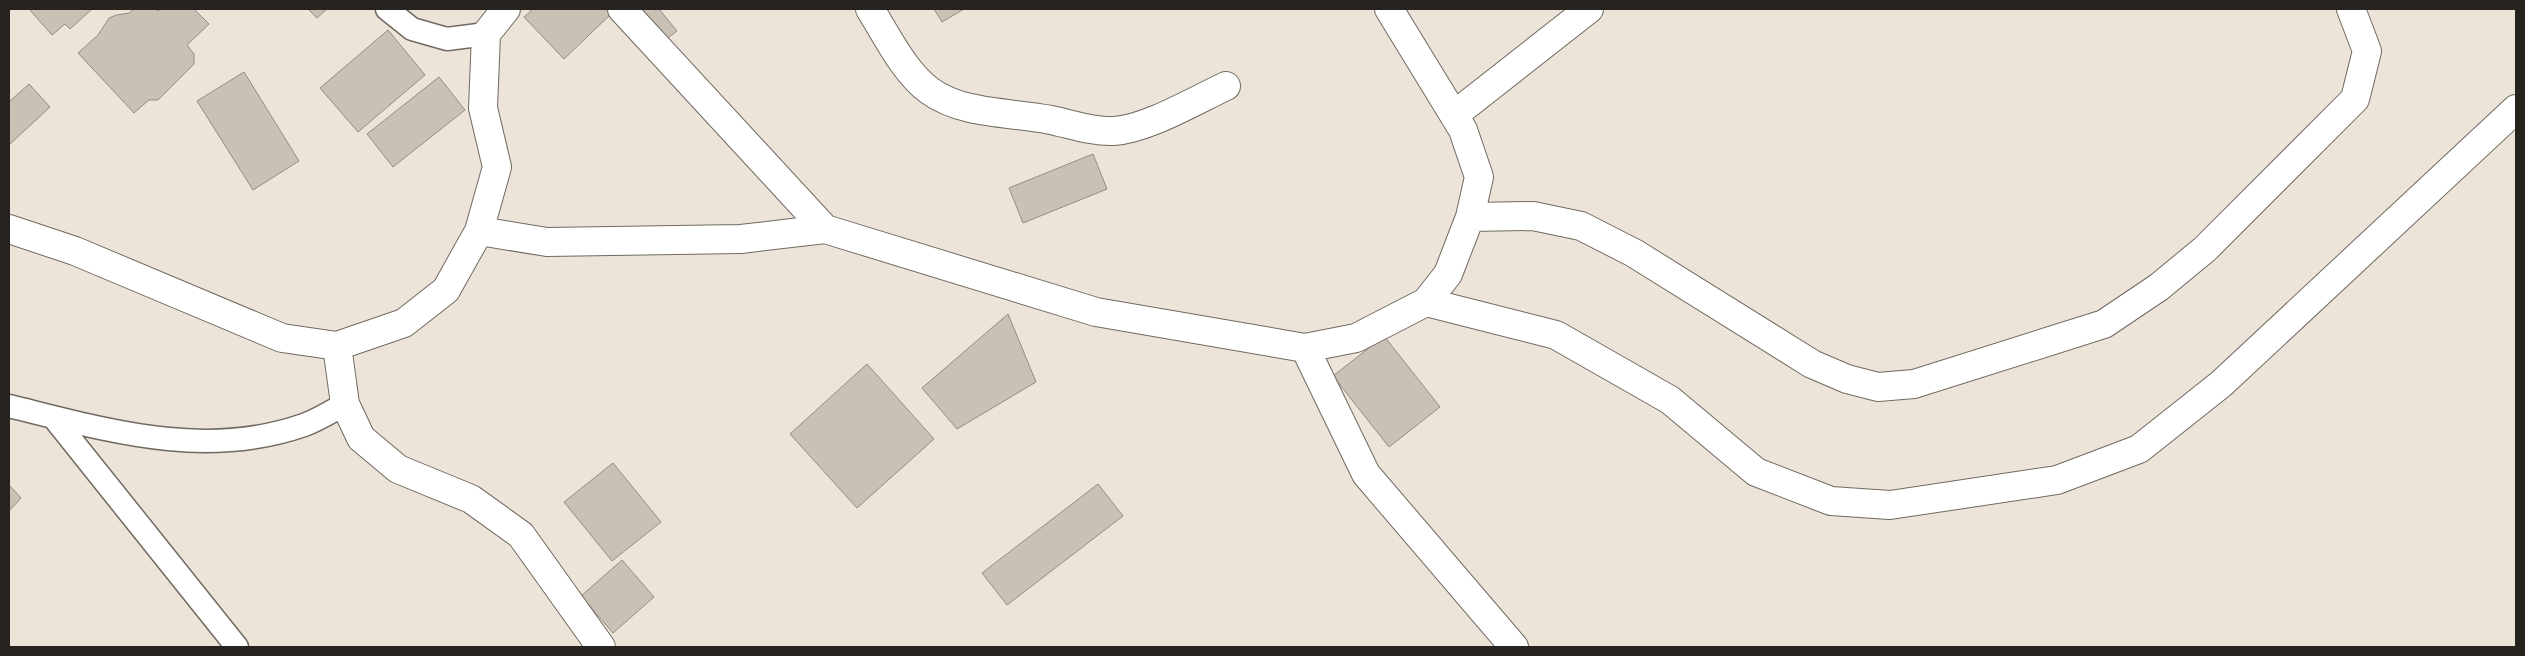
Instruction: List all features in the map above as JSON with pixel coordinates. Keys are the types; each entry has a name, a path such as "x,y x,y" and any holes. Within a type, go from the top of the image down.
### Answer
{"street":[{"path":"9,229 74,251 282,338 337,346 404,324 446,290 479,231 497,167 484,108 486,34 506,9"},
{"path":"622,9 825,229"},
{"path":"870,9 912,74 930,91 948,101 979,110 1011,113 1114,131 1148,122 1226,86"},
{"path":"479,231 547,242 741,239 825,229 1096,312 1305,348 1356,338 1426,302 1448,274 1470,217 1478,177 1463,130 1389,9"},
{"path":"1454,114 1588,9"},
{"path":"1470,217 1533,216 1581,226 1634,253 1812,364 1847,379 1878,387 1914,384 2104,324 2159,287 2205,249 2355,99 2367,51 2351,9"},
{"path":"1426,302 1556,335 1670,400 1756,472 1831,501 1890,505 2057,480 2140,449 2220,384 2516,109"},
{"path":"337,346 345,404 360,438 398,469 471,499 521,535 601,647"},
{"path":"1305,348 1366,474 1514,647"}],"lane":[{"path":"387,9 412,29 447,39 486,34"},
{"path":"9,406 120,434 198,443 265,435 305,425 345,404"},
{"path":"52,417 237,647"}],"building":[{"path":"29,9 92,9 70,29 65,24 52,35"},
{"path":"134,9 156,9 158,11 160,9 194,9 209,24 187,45 194,54 194,64 158,100 149,100 134,113 78,53 98,35 109,18 129,13"},
{"path":"308,9 327,9 317,18"},
{"path":"533,9 606,9 611,14 564,59 524,17"},
{"path":"633,9 659,9 677,31 661,43"},
{"path":"934,9 964,9 942,22"},
{"path":"388,30 425,75 358,132 320,88"},
{"path":"244,72 299,161 253,190 197,101"},
{"path":"439,77 465,110 393,167 367,134"},
{"path":"29,84 50,107 9,145 9,102"},
{"path":"1093,154 1107,189 1023,223 1009,188"},
{"path":"1008,314 1036,382 957,429 922,388"},
{"path":"1384,336 1440,407 1389,447 1333,376"},
{"path":"867,364 934,439 857,508 790,434"},
{"path":"613,463 661,522 612,561 564,502"},
{"path":"1098,484 1123,516 1007,605 982,573"},
{"path":"9,485 21,498 9,511"},
{"path":"622,560 654,597 613,633 581,596"}]}
